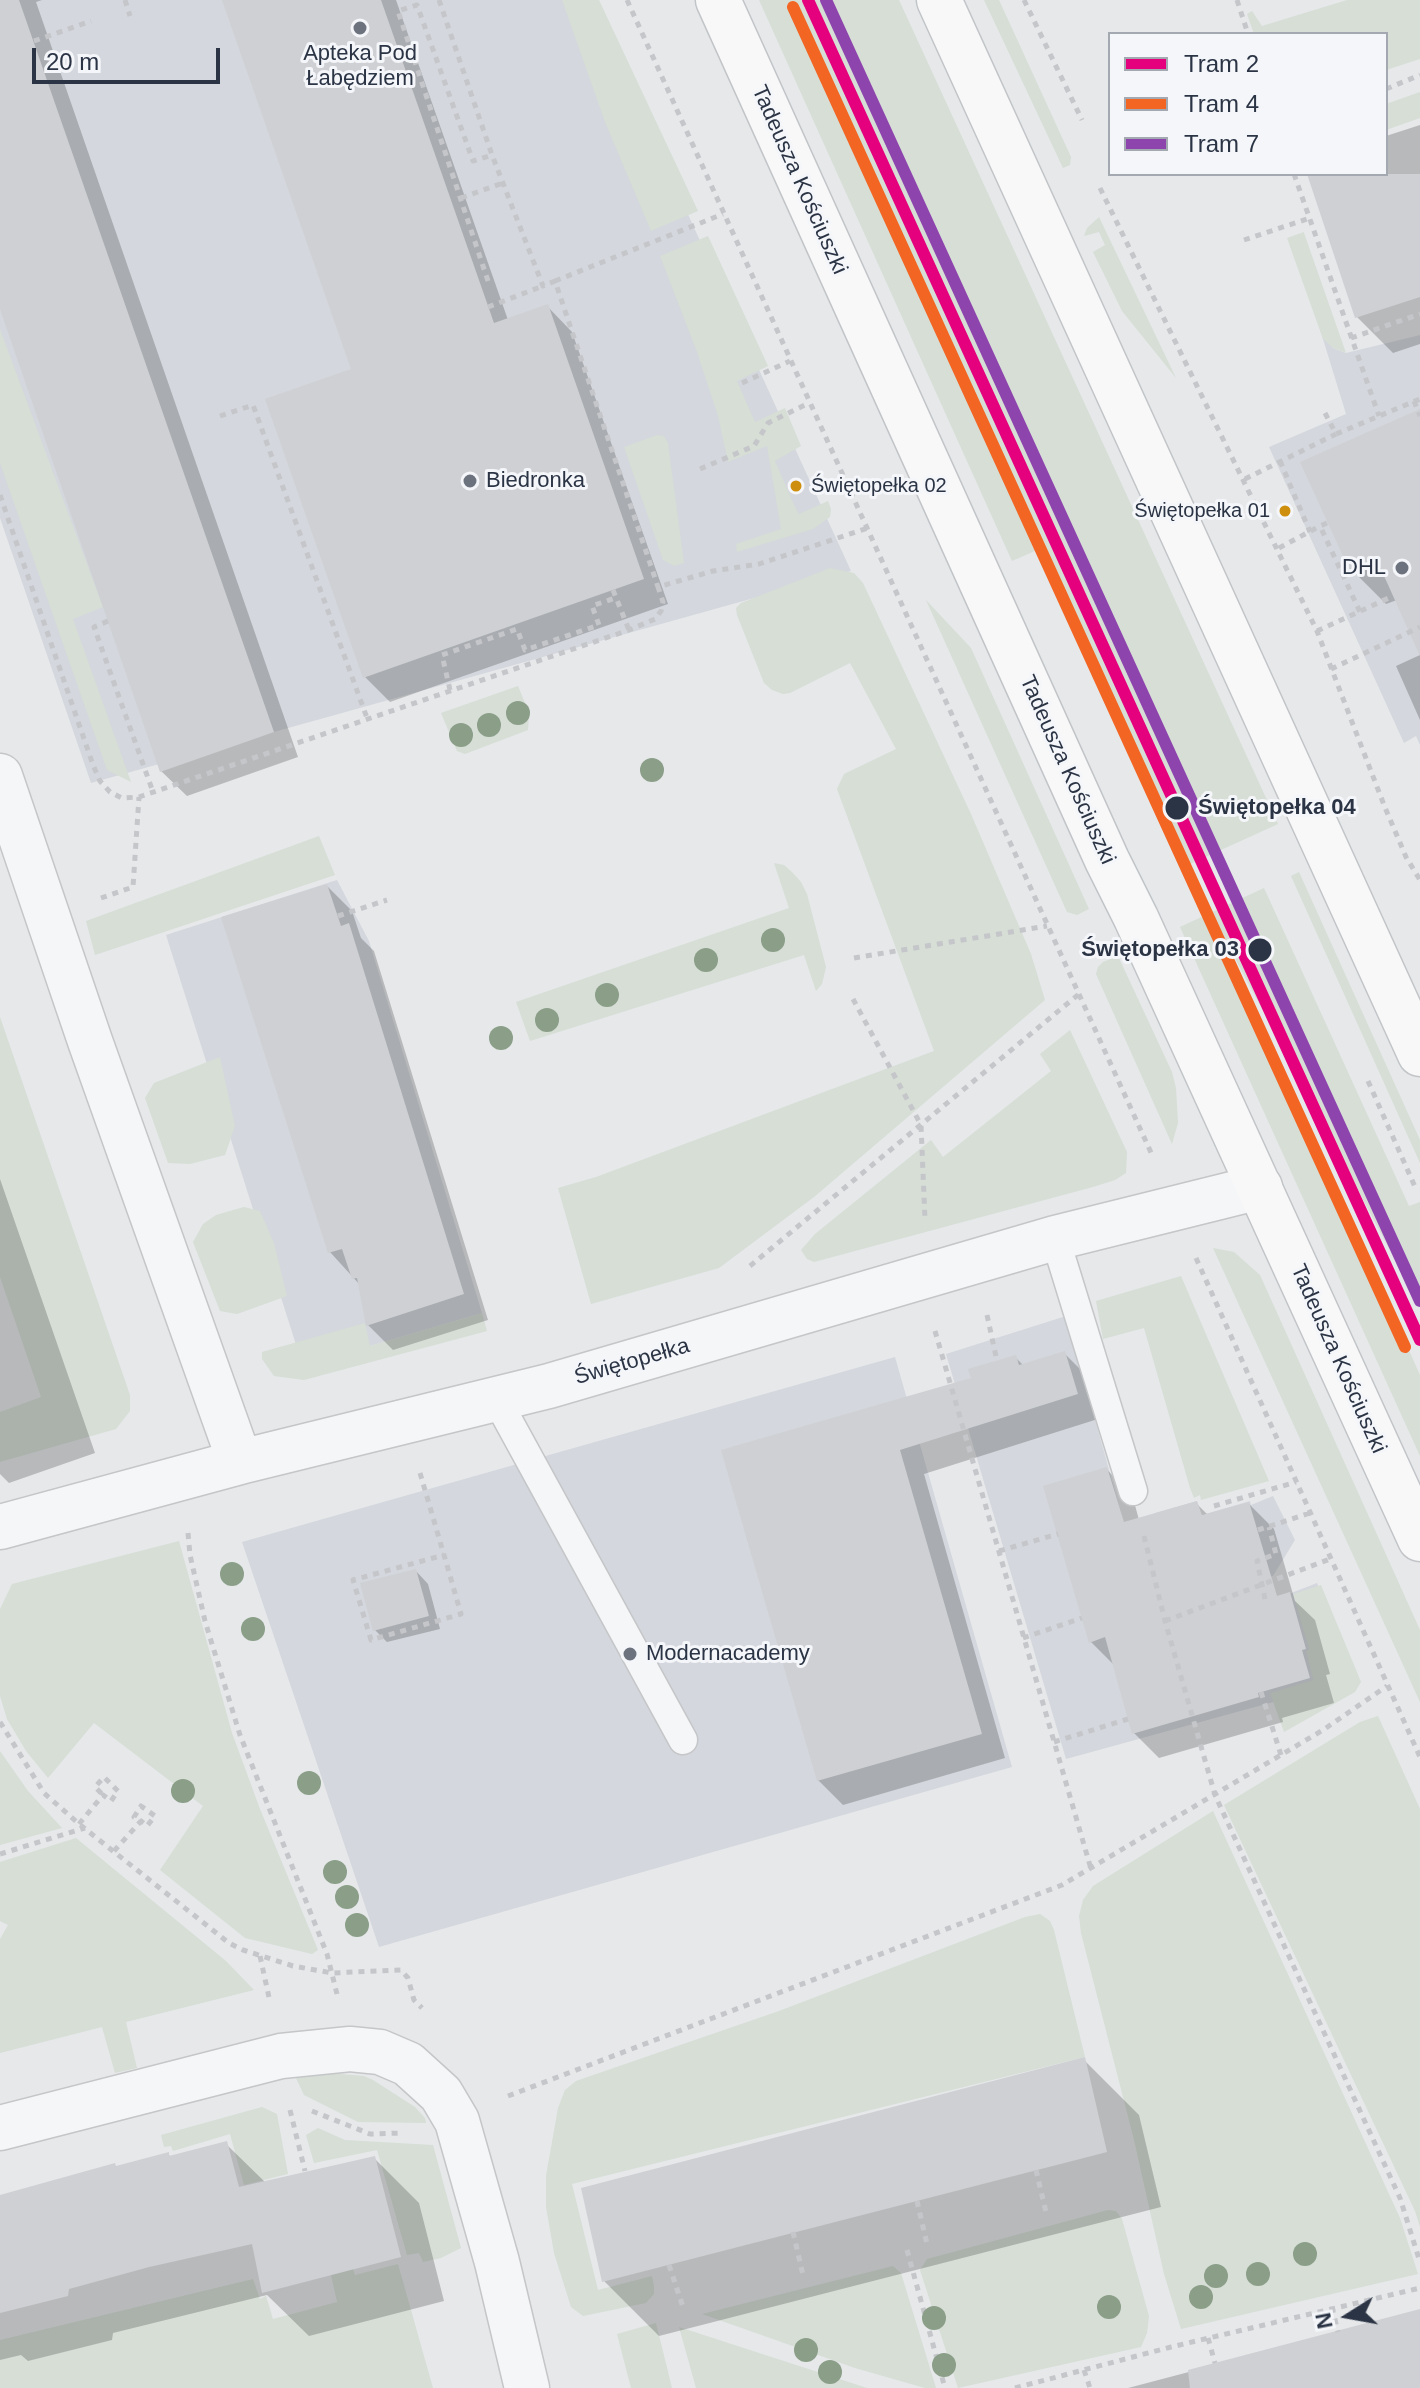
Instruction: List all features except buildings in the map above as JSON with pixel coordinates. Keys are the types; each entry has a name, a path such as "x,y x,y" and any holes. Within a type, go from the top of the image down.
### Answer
{"main road":[{"name":"Tadeusza Kościuszki","path":"718,0 1100,846 1136,918 1420,1539"},
{"path":"939,0 1410,1007 1420,1054"}],"street":[{"path":"0,776 90,1041 240,1462"},
{"name":"Świętopełka","path":"0,1527 240,1462 497,1400 1055,1238 1260,1187"},
{"path":"0,2128 281,2056 350,2049 380,2052 408,2064 441,2094 457,2121 497,2262 527,2388"}],"lane":[{"path":"1055,1238 1133,1491"},
{"path":"497,1400 683,1740"}],"path":[{"path":"125,0 130,16"},
{"path":"395,0 488,281"},
{"path":"439,0 492,155 543,286"},
{"path":"627,0 1176,1208 1420,1757"},
{"path":"1024,0 1082,120"},
{"path":"1237,0 1247,32"},
{"path":"398,11 417,5 473,161 492,155"},
{"path":"34,41 91,21"},
{"path":"1388,88 1420,75"},
{"path":"1295,176 1379,416"},
{"path":"461,198 503,183"},
{"path":"1100,188 1279,548 1317,631 1406,857 1420,880"},
{"path":"488,307 723,214"},
{"path":"1244,240 1310,218"},
{"path":"0,495 100,781 110,792 122,798 139,797 629,630 655,619 663,602 555,281"},
{"path":"1351,338 1420,314"},
{"path":"742,383 790,361"},
{"path":"1245,479 1336,434 1417,400 1420,416"},
{"path":"700,469 754,446 768,423 809,403"},
{"path":"220,416 253,405 367,718"},
{"path":"1325,413 1336,434"},
{"path":"1280,461 1310,532"},
{"path":"1279,548 1327,523"},
{"path":"1320,526 1360,612"},
{"path":"658,587 713,571 759,564 868,528"},
{"path":"613,590 629,630"},
{"path":"1317,631 1393,596"},
{"path":"450,690 442,655 517,629 525,650 599,625 592,606 615,598"},
{"path":"108,621 94,627 153,792"},
{"path":"1331,669 1420,627"},
{"path":"338,916 387,900"},
{"path":"854,958 1047,926"},
{"path":"738,1276 1079,994"},
{"path":"853,999 921,1125 925,1226"},
{"path":"986,1309 997,1361"},
{"path":"932,1322 1091,1869"},
{"path":"417,1464 444,1555 461,1614 371,1640 353,1580 444,1555"},
{"path":"1214,1506 1296,1482"},
{"path":"1133,1491 1165,1621 1215,1795 1400,2198 1420,2262"},
{"path":"1258,1530 1310,1513"},
{"path":"187,1524 190,1555 205,1621 240,1735 332,1973 350,2049"},
{"path":"1265,1599 1257,1561 1276,1554 1269,1527"},
{"path":"999,1551 1058,1534"},
{"path":"1165,1621 1330,1559"},
{"path":"1023,1638 1082,1618"},
{"path":"307,2109 370,2134 436,2131 520,2090 1047,1891 1091,1869 1323,1730 1387,1686"},
{"path":"1261,1692 1281,1755"},
{"path":"1054,1742 1128,1719"},
{"path":"0,1722 44,1793 229,1943 293,1966 332,1973"},
{"path":"104,1777 118,1791 111,1801 103,1795 95,1787 104,1777"},
{"path":"79,1824 103,1795"},
{"path":"114,1851 141,1821"},
{"path":"0,1854 85,1828"},
{"path":"1036,2170 1046,2212"},
{"path":"917,2201 927,2244"},
{"path":"793,2232 803,2275"},
{"path":"907,2250 945,2388"},
{"path":"669,2265 683,2307"},
{"path":"1015,2388 1332,2307 1420,2288"},
{"path":"1332,2307 1338,2332"},
{"path":"1208,2338 1215,2363"},
{"path":"1084,2370 1090,2388"}],"shaded area":[{"path":"0,0 590,0 851,571 91,783 0,518"},
{"path":"562,0 599,0 698,211 651,231 605,122"},
{"path":"759,0 899,0 1278,824 1188,865 1044,547 1012,561"},
{"path":"984,0 999,0 1071,157 1070,165 1063,168"},
{"path":"1347,0 1420,0 1420,59 1388,69 1388,32 1253,32 1247,14 1252,11 1262,26"},
{"path":"1420,92 1420,118 1388,129 1388,103"},
{"path":"1099,217 1176,378 1122,311 1093,252 1105,245 1099,232 1084,236 1087,228"},
{"path":"1304,232 1346,353 1333,348 1323,339 1287,238"},
{"path":"708,236 768,366 737,381 755,422 785,408 801,446 775,461 795,507 799,514 828,501 831,509 830,517 813,529 737,552 736,544 781,529 767,446 728,462 718,416 697,352 660,256"},
{"path":"1319,326 1333,348 1346,353 1420,335 1420,745 1416,736 1404,743 1269,447 1346,414"},
{"path":"0,329 103,607 73,619 131,782 107,770 0,463"},
{"path":"657,435 664,436 668,443 684,563 674,566 663,560 624,447"},
{"path":"830,568 854,573 863,583 971,814 1031,954 1045,1000 814,1197 719,1268 591,1304 558,1188 596,1177 934,1051 837,789 844,774 896,749 850,663 790,693 772,690 764,683 737,615 736,608 741,603"},
{"path":"926,600 971,648 1089,909 1077,915 1067,912"},
{"path":"518,686 529,713 528,730 465,754 457,751 441,713"},
{"path":"319,836 335,875 95,955 86,921"},
{"path":"774,863 784,865 792,872 807,894 826,967 822,984 816,991 804,955 530,1041 516,1002 789,908"},
{"path":"1299,872 1420,1140 1420,1163 1291,876"},
{"path":"337,880 369,941 482,1313 370,1346 298,1351 166,935"},
{"path":"1264,888 1409,1206 1420,1202 1420,1307 1219,928 1420,1375 1420,1456 1180,927"},
{"path":"1118,956 1172,1072 1178,1123 1172,1144 1096,974 1103,962"},
{"path":"0,1017 130,1395 130,1411 116,1429 0,1462 0,1412 41,1397 0,1277"},
{"path":"1070,1030 1127,1152 1126,1173 1093,1187 814,1262 807,1259 801,1250 815,1234 931,1140 943,1157 1051,1071 1040,1054"},
{"path":"220,1057 235,1126 225,1155 190,1164 168,1163 145,1098 154,1083"},
{"path":"244,1207 260,1211 274,1243 287,1296 237,1314 220,1311 193,1242 203,1224 216,1215"},
{"path":"1213,1248 1234,1252 1260,1275 1420,1630 1420,1702"},
{"path":"1181,1276 1269,1481 1201,1500 1200,1495 1194,1498 1190,1488 1144,1328 1103,1339 1096,1301"},
{"path":"482,1313 487,1331 304,1380 274,1376 262,1359 262,1352 365,1323 370,1346"},
{"path":"1066,1316 1158,1645 1317,1583 1357,1679 1066,1759 946,1354"},
{"name":"Modernacademy","path":"895,1357 1012,1767 379,1947 242,1542"},
{"path":"1273,1496 1295,1540 1273,1576 1180,1602 1155,1513 1197,1501 1202,1515 1250,1501 1251,1505"},
{"path":"179,1541 232,1733 318,1950 312,1954 245,1938 160,1870 203,1806 94,1723 48,1778 26,1751 7,1719 0,1696 0,1609 12,1584"},
{"path":"1321,1585 1361,1682 1355,1692 1284,1732 1270,1693 1313,1680 1306,1651 1309,1649 1293,1594"},
{"path":"1378,1716 1420,1809 1420,2227 1224,1805 1360,1722"},
{"path":"0,1751 28,1791 62,1828 0,1845"},
{"path":"1213,1811 1400,2218 1418,2274 1181,2329 1164,2274 1079,1916 1083,1900 1093,1886"},
{"path":"76,1838 226,1961 254,1990 126,2022 137,2068 115,2073 102,2027 0,2053 0,1939 8,1925 0,1921 0,1862"},
{"path":"1040,1914 1050,1921 1054,1930 1085,2057 572,2184 598,2290 652,2276 654,2294 646,2303 583,2316 571,2307 554,2253 546,2207 546,2176 558,2108 565,2090 576,2081 779,2011 1025,1917"},
{"path":"328,2073 364,2076 373,2080 415,2107 426,2123 358,2122 304,2095 296,2078"},
{"path":"262,2107 277,2114 288,2174 244,2185 230,2134 173,2151 171,2146 164,2147 161,2135"},
{"path":"318,2128 345,2140 433,2145 461,2248 441,2258 423,2262 419,2253 407,2255 377,2150 314,2163 306,2135"},
{"path":"1108,2210 1116,2211 1122,2219 1149,2316 1141,2347 958,2388 920,2270 927,2259"},
{"path":"398,2264 433,2388 0,2388 0,2340 253,2279 260,2299 266,2296 273,2319 337,2302 331,2275 353,2269 355,2275"},
{"path":"893,2266 901,2273 936,2388 925,2388 855,2368 702,2314"},
{"path":"656,2323 672,2388 631,2388 617,2334"},
{"path":"679,2327 867,2388 696,2388"}],"tram line":[{"name":"2","path":"808,0 1420,1340"},
{"name":"7","path":"826,0 1420,1301"},
{"name":"4","path":"793,7 1405,1347"}],"place":[{"name":"Apteka Pod Łabędziem","path":"360,28"},
{"name":"Biedronka","path":"470,481"},
{"name":"Świętopełka 02","path":"796,486"},
{"name":"Świętopełka 01","path":"1285,511"},
{"name":"DHL","path":"1402,568"},
{"name":"Świętopełka 04","path":"1177,808"},
{"name":"Świętopełka 03","path":"1260,950"},
{"name":"Modernacademy","path":"630,1654"}]}
